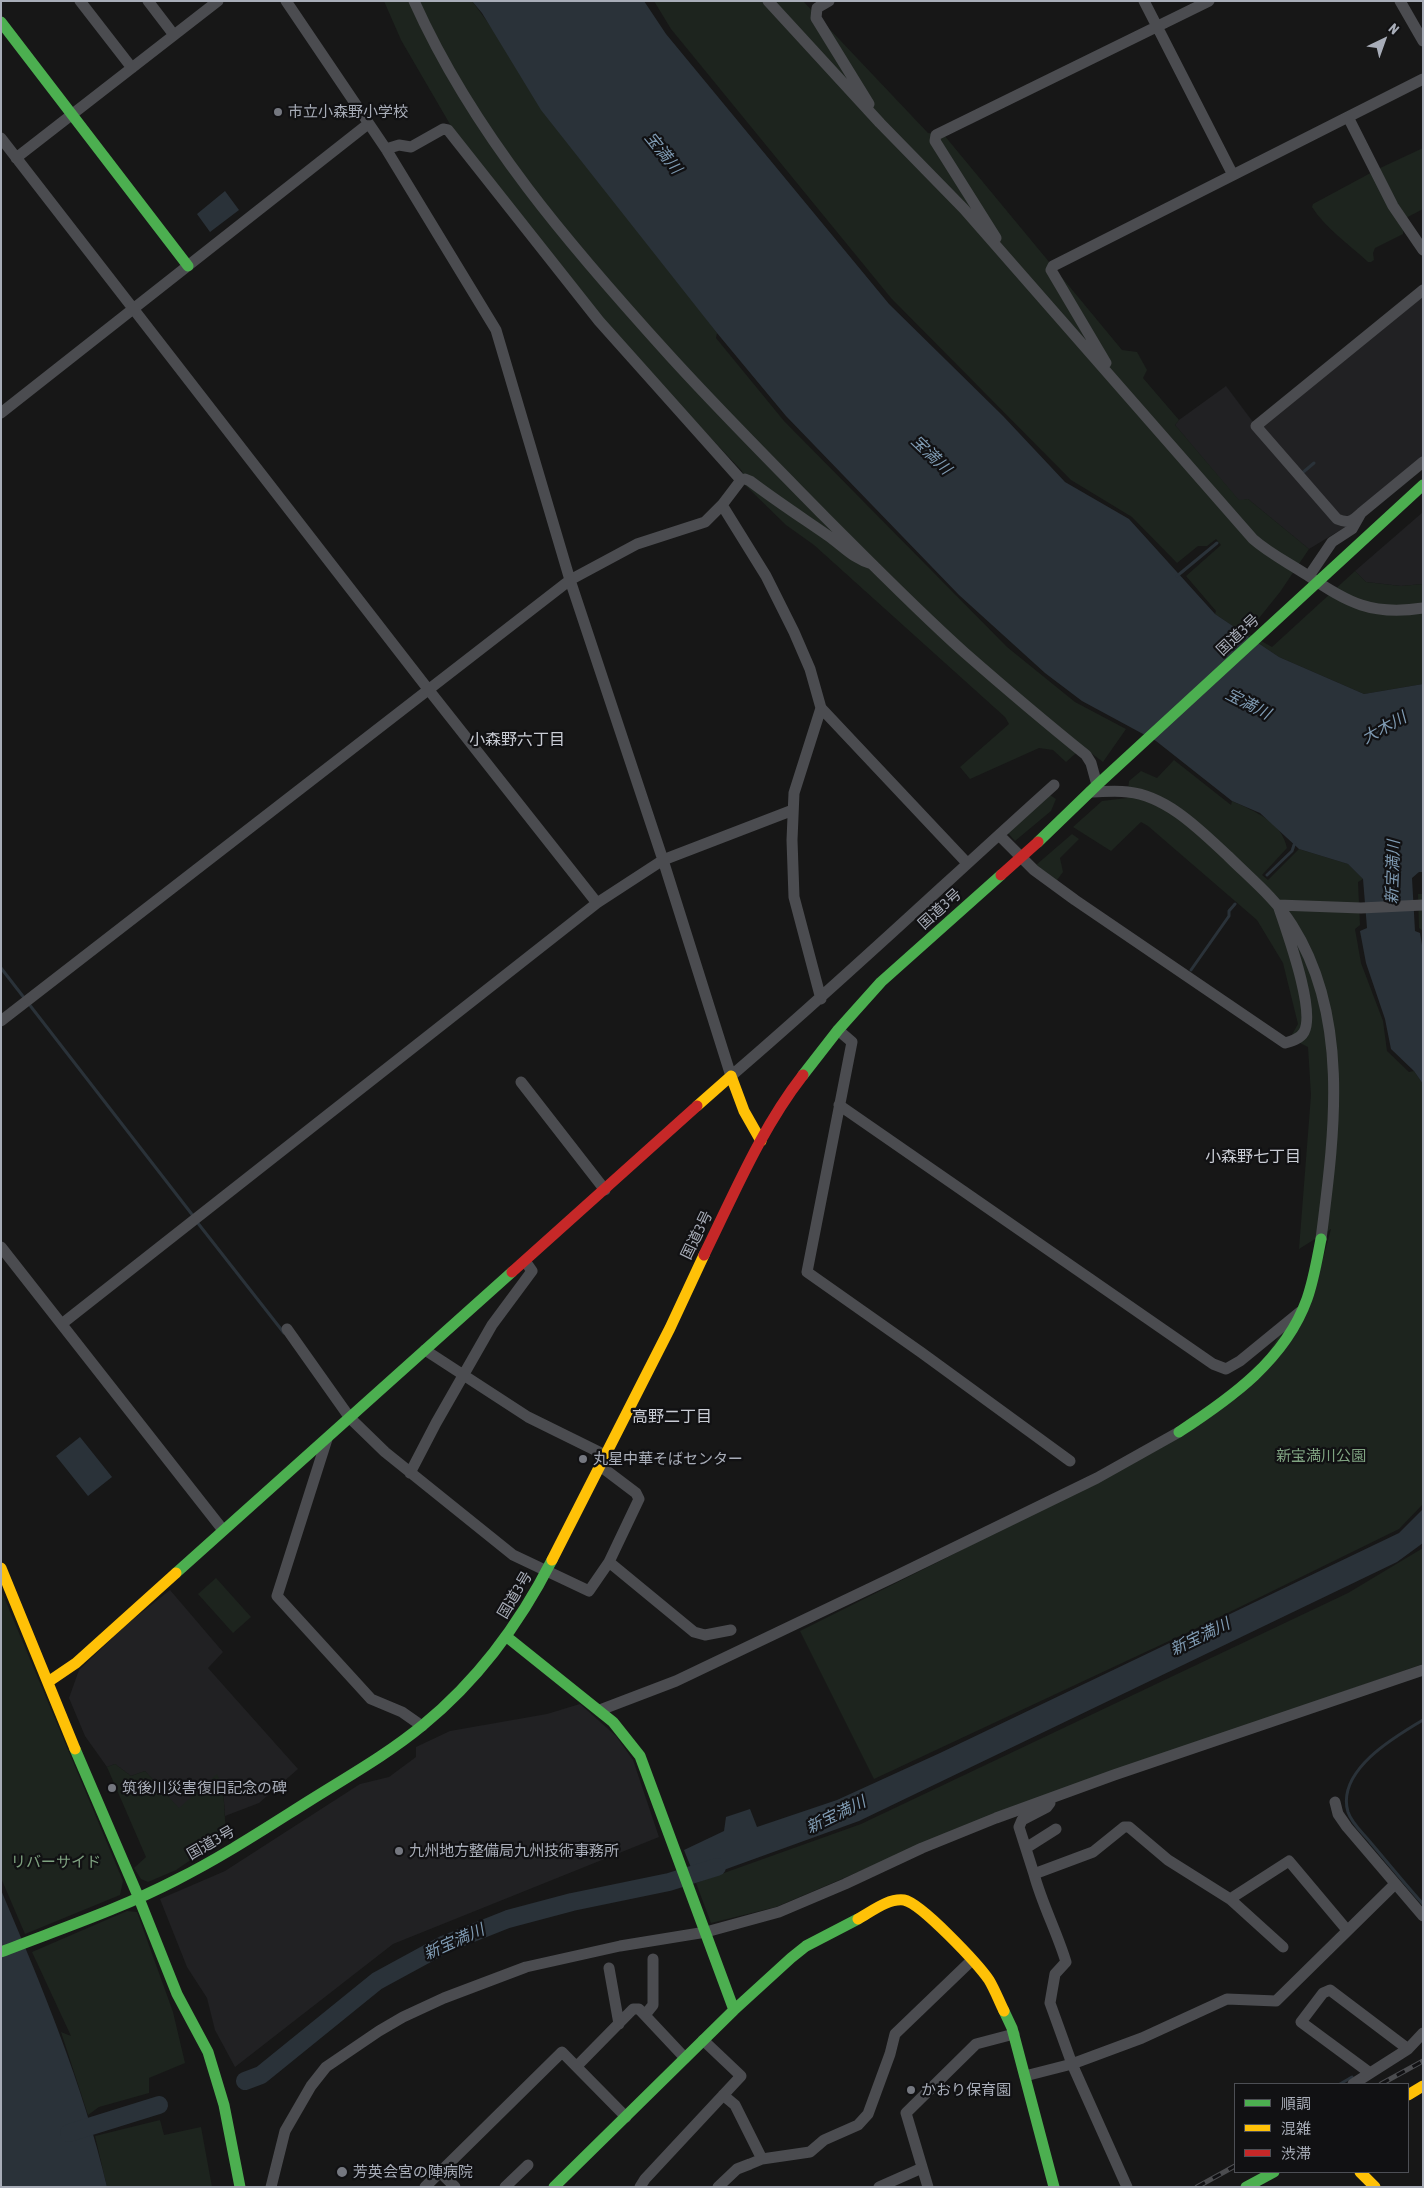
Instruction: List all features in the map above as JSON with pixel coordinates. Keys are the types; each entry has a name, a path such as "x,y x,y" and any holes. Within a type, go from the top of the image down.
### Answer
{"main road":[{"path":"1,22 188,266"},
{"name":"国道3号","path":"1,1952 174,1880 259,1832 380,1756 422,1726 458,1693 507,1637 533,1598 670,1328 761,1141 790,1092 838,1030 881,982 1038,842 1313,583 1423,485"},
{"path":"48,1682 76,1663 731,1076 744,1111 761,1141"},
{"path":"1179,1432 1239,1392 1269,1362 1286,1341 1310,1291 1321,1239"},
{"path":"1,1568 177,1994 208,2052 224,2105 240,2187"},
{"path":"507,1637 600,1710 629,1739 640,1756 672,1836 734,2010"},
{"path":"554,2187 734,2010 806,1946 892,1902 902,1900 911,1902 922,1910 972,1960 990,1982 1002,2004 1014,2034 1054,2187"},
{"path":"1409,2094 1423,2086"},
{"path":"1246,2187 1272,2173"},
{"path":"1361,2173 1375,2187"}],"street":[{"path":"80,1 132,68"},
{"path":"148,1 174,35"},
{"path":"16,158 218,1"},
{"path":"286,1 386,149 496,330 570,580 663,860 731,1076 821,999 966,863 1054,785"},
{"path":"414,1 428,33 463,96 505,156 572,244 702,392 872,564 963,651 1086,755 1091,763 1093,789 1149,796 1170,807 1212,842 1278,905 1310,956 1325,1006 1329,1032 1335,1110 1332,1153 1321,1239"},
{"path":"768,1 880,123 964,209 1108,372 1233,519 1253,539 1313,583 1339,597 1379,611 1423,608"},
{"path":"829,1 817,8 816,18 880,123"},
{"path":"1144,1 1233,175"},
{"path":"1001,252 985,218 935,142 936,135 1209,1"},
{"path":"1400,1 1423,41"},
{"path":"1108,372 1105,360 1052,270 1053,266 1423,79"},
{"path":"1348,117 1393,206 1423,250"},
{"path":"1,413 368,124"},
{"path":"386,149 399,145 411,147 443,129 448,130 599,321 741,480"},
{"path":"1,138 597,904"},
{"path":"1423,290 1256,426 1337,519 1346,523 1351,522 1423,462"},
{"path":"1,1021 570,580 637,544 704,522 722,505 741,480 750,481 858,559 872,564"},
{"path":"722,505 766,576 794,632 810,668 821,708 966,863"},
{"path":"1313,583 1332,542 1352,529 1361,513"},
{"path":"821,708 794,794 793,810 794,897 821,999"},
{"path":"63,1323 597,904 663,860 793,810"},
{"path":"999,835 1034,870 1075,900 1285,1043 1294,1041 1301,1036 1307,1022 1301,974 1278,905"},
{"path":"1278,905 1360,908 1419,905"},
{"path":"838,1030 852,1042 807,1272 1070,1461"},
{"path":"521,1082 605,1190"},
{"path":"839,1105 1186,1346 1226,1369 1240,1361 1303,1309"},
{"path":"1,1247 63,1323 223,1530"},
{"path":"410,1473 462,1376 492,1325 532,1272 525,1261"},
{"path":"287,1329 350,1418 410,1473 513,1555 589,1591 610,1562 639,1499 636,1493 602,1460 528,1418 425,1350"},
{"path":"600,1710 676,1681 852,1597 1097,1478 1179,1432"},
{"path":"327,1439 277,1596 371,1699 402,1712 422,1726"},
{"path":"610,1562 694,1632 705,1635 732,1630"},
{"path":"271,2187 285,2131 311,2086 326,2067 387,2026 444,1998 526,1967 620,1946 706,1932 779,1912 922,1848 1056,1796 1423,1670"},
{"path":"1056,1796 1047,1807 1022,1820 1019,1827 1039,1893 1066,1962 1054,1974 1050,2003 1072,2064 1127,2187"},
{"path":"1335,1802 1338,1814 1347,1826 1423,1916"},
{"path":"1034,1874 1093,1852 1124,1827 1129,1827 1168,1860 1230,1899 1283,1946"},
{"path":"1026,1848 1056,1829"},
{"path":"1230,1899 1289,1862 1347,1930"},
{"path":"1025,2076 1072,2064 1142,2038 1227,1999 1276,2002 1395,1884"},
{"path":"645,2015 653,2005 653,1959"},
{"path":"718,2187 737,2170 762,2159 810,2152 824,2140 858,2125 868,2114 890,2054 895,2034 972,1960"},
{"path":"609,1968 619,2024"},
{"path":"1370,2073 1301,2022 1323,1993 1330,1990 1408,2049"},
{"path":"577,2066 633,2010 638,2009 685,2058"},
{"path":"1355,2083 1408,2049 1423,2033"},
{"path":"928,2187 906,2113 976,2044 1014,2034"},
{"path":"640,2187 645,2179 741,2076 703,2040"},
{"path":"425,2187 562,2052 626,2117"},
{"path":"723,2096 735,2105 762,2159"},
{"path":"505,2187 528,2164"},
{"path":"879,2187 922,2168"},
{"path":"440,2172 455,2187"}],"shaded area":[{"path":"1423,293 1423,457 1347,526 1309,549 1248,499 1239,501 1175,425 1179,420 1226,386 1253,422"},
{"path":"1423,512 1423,584 1401,586 1366,582 1355,571"},
{"path":"170,1590 223,1652 208,1668 298,1769 259,1803 225,1816 223,1787 179,1809 145,1771 131,1776 115,1764 107,1767 85,1736 69,1698 79,1670 126,1625"},
{"path":"580,1704 616,1736 633,1760 659,1837 393,1944 235,2067 215,2030 207,1998 187,1967 160,1899 225,1871 360,1784 389,1777 416,1757 416,1747 450,1731 547,1714"}],"green space":[{"path":"384,1 472,1 717,333 716,338 784,421 1007,647 1075,702 1126,729 1103,762 1083,747 1066,762 1053,750 1039,748 970,779 960,767 1009,724 1005,717 814,545 786,525 744,484 742,471 634,357 511,206 451,126 401,40"},
{"path":"654,1 803,1 928,133 944,135 1122,350 1137,352 1147,370 1143,378 1179,420 1175,425 1239,500 1248,499 1309,549 1280,592 1247,633 1272,647 1355,571 1366,582 1401,586 1423,584 1423,684 1364,694 1279,657 1215,614 1216,611 1186,576 1221,545 1216,539 1207,546 1198,546 1177,563 1132,517 1071,480 891,298 671,29"},
{"path":"1423,148 1423,209 1404,219 1403,234 1375,248 1373,253 1374,260 1368,262 1324,222 1312,207 1313,204 1378,169"},
{"name":"新宝満川公園","path":"1174,760 1231,805 1232,801 1258,813 1279,831 1287,848 1262,875 1268,880 1299,849 1348,864 1363,879 1358,882 1360,925 1355,929 1361,963 1383,1021 1387,1051 1409,1072 1414,1071 1423,1084 1423,1504 1399,1529 1199,1627 874,1779 800,1631 956,1553 1239,1397 1318,1277 1331,1229 1299,1249 1311,1095 1308,1047 1290,1038 1298,1024 1283,963 1257,920 1148,826 1141,822 1111,851 1073,827 1102,801 1127,798 1129,781 1141,771 1157,778"},
{"path":"1050,795 1056,799 1051,811 1015,841 1007,832"},
{"path":"1072,834 1079,839 1060,858 1063,872 1057,880 1036,865"},
{"path":"1418,894 1423,894 1423,931 1419,928"},
{"path":"1423,1548 1423,1664 999,1812 776,1907 711,1923 696,1883 861,1824 1348,1593"},
{"path":"216,1578 251,1617 233,1633 198,1594"},
{"name":"リバーサイド","path":"1,1590 123,1881 120,1895 25,1934 1,1878"},
{"path":"115,1764 131,1776 145,1771 179,1808 217,1774 223,1787 226,1836 176,1870 148,1882 141,1879 134,1868 146,1857 107,1767"},
{"path":"127,1911 137,1912 173,2012 185,2063 149,2078 149,2093 99,2107 88,2115 61,2032 71,2036 32,1952"},
{"path":"160,2120 164,2135 201,2127 212,2187 107,2187 95,2136"}],"water":[{"path":"472,1 644,1 666,34 889,304 1003,416 1065,482 1129,519 1215,614 1279,657 1364,694 1423,684 1423,872 1419,872 1412,878 1415,931 1420,933 1423,951 1423,1084 1414,1071 1391,1049 1385,1019 1366,963 1360,931 1367,928 1363,879 1348,864 1299,849 1260,813 1232,801 1156,741 1082,701 1045,673 959,595 786,416 717,333 541,110 482,13"},
{"path":"225,191 239,210 210,232 197,214"},
{"path":"80,1437 112,1477 88,1496 56,1456"},
{"path":"1423,1509 1423,1543 1397,1562 859,1821 696,1880 684,1850 724,1831 726,1817 750,1809 757,1827 837,1800 940,1753 1399,1533"},
{"path":"1,1890 74,2073 107,2187 1,2187"}],"waterway":[{"path":"1301,474 1314,463"},
{"path":"1177,576 1217,543"},
{"path":"1267,875 1292,851 1295,842"},
{"path":"1191,970 1229,916 1229,911 1235,904"},
{"path":"1,968 194,1217"},
{"path":"197,1222 284,1333"},
{"path":"1423,1720 1397,1736 1370,1757 1359,1769 1351,1783 1347,1797 1348,1812 1355,1824 1423,1904"},
{"name":"新宝満川","path":"245,2081 261,2075 377,1981 445,1944 508,1919 572,1902 669,1882 717,1867"},
{"path":"1342,2083 1352,2077"},
{"name":"新宝満川","path":"69,2133 159,2105"}],"railway":[{"path":"1383,2083 1423,2061"},
{"path":"1197,2187 1234,2167"}],"traffic: fast":[{"path":"1,22 188,266"},
{"path":"1038,842 1097,785 1423,485"},
{"path":"803,1075 838,1030 881,982 1001,875"},
{"path":"1179,1432 1237,1391 1271,1359 1285,1341 1307,1299 1321,1239"},
{"path":"176,1573 512,1272"},
{"path":"1,1952 112,1909 193,1871 260,1832 396,1746 443,1708 480,1670 512,1628 552,1560"},
{"path":"507,1637 613,1722 640,1756 734,2010"},
{"path":"75,1749 138,1896 177,1994 208,2052 224,2105 240,2187"},
{"path":"554,2187 734,2010 791,1958 806,1946 858,1919"},
{"path":"1004,2011 1012,2028 1054,2187"},
{"path":"1246,2187 1272,2173"}],"traffic: slow":[{"path":"697,1106 731,1076 744,1111 761,1141"},
{"path":"552,1560 670,1328 704,1255"},
{"path":"1,1568 75,1749"},
{"path":"48,1682 76,1663 176,1573"},
{"path":"858,1919 892,1901 904,1900 912,1904 949,1935 983,1972 1004,2011"},
{"path":"1409,2094 1423,2086"},
{"path":"1361,2173 1375,2187"}],"traffic: jam":[{"path":"1001,875 1038,842"},
{"path":"704,1255 737,1185 761,1140 774,1117 803,1075"},
{"path":"512,1272 697,1106"}],"place":[{"name":"市立小森野小学校","path":"278,112"},
{"name":"丸星中華そばセンター","path":"583,1459"},
{"name":"筑後川災害復旧記念の碑","path":"112,1788"},
{"name":"九州地方整備局九州技術事務所","path":"399,1851"},
{"name":"かおり保育園","path":"911,2090"},
{"name":"芳英会宮の陣病院","path":"342,2172"}],"district":[{"name":"小森野六丁目","path":"517,740"},
{"name":"小森野七丁目","path":"1253,1157"},
{"name":"高野二丁目","path":"672,1417"}],"water label":[{"name":"宝満川","path":"663,153"},
{"name":"宝満川","path":"931,455"},
{"name":"宝満川","path":"1248,704"},
{"name":"大木川","path":"1384,728"}]}
